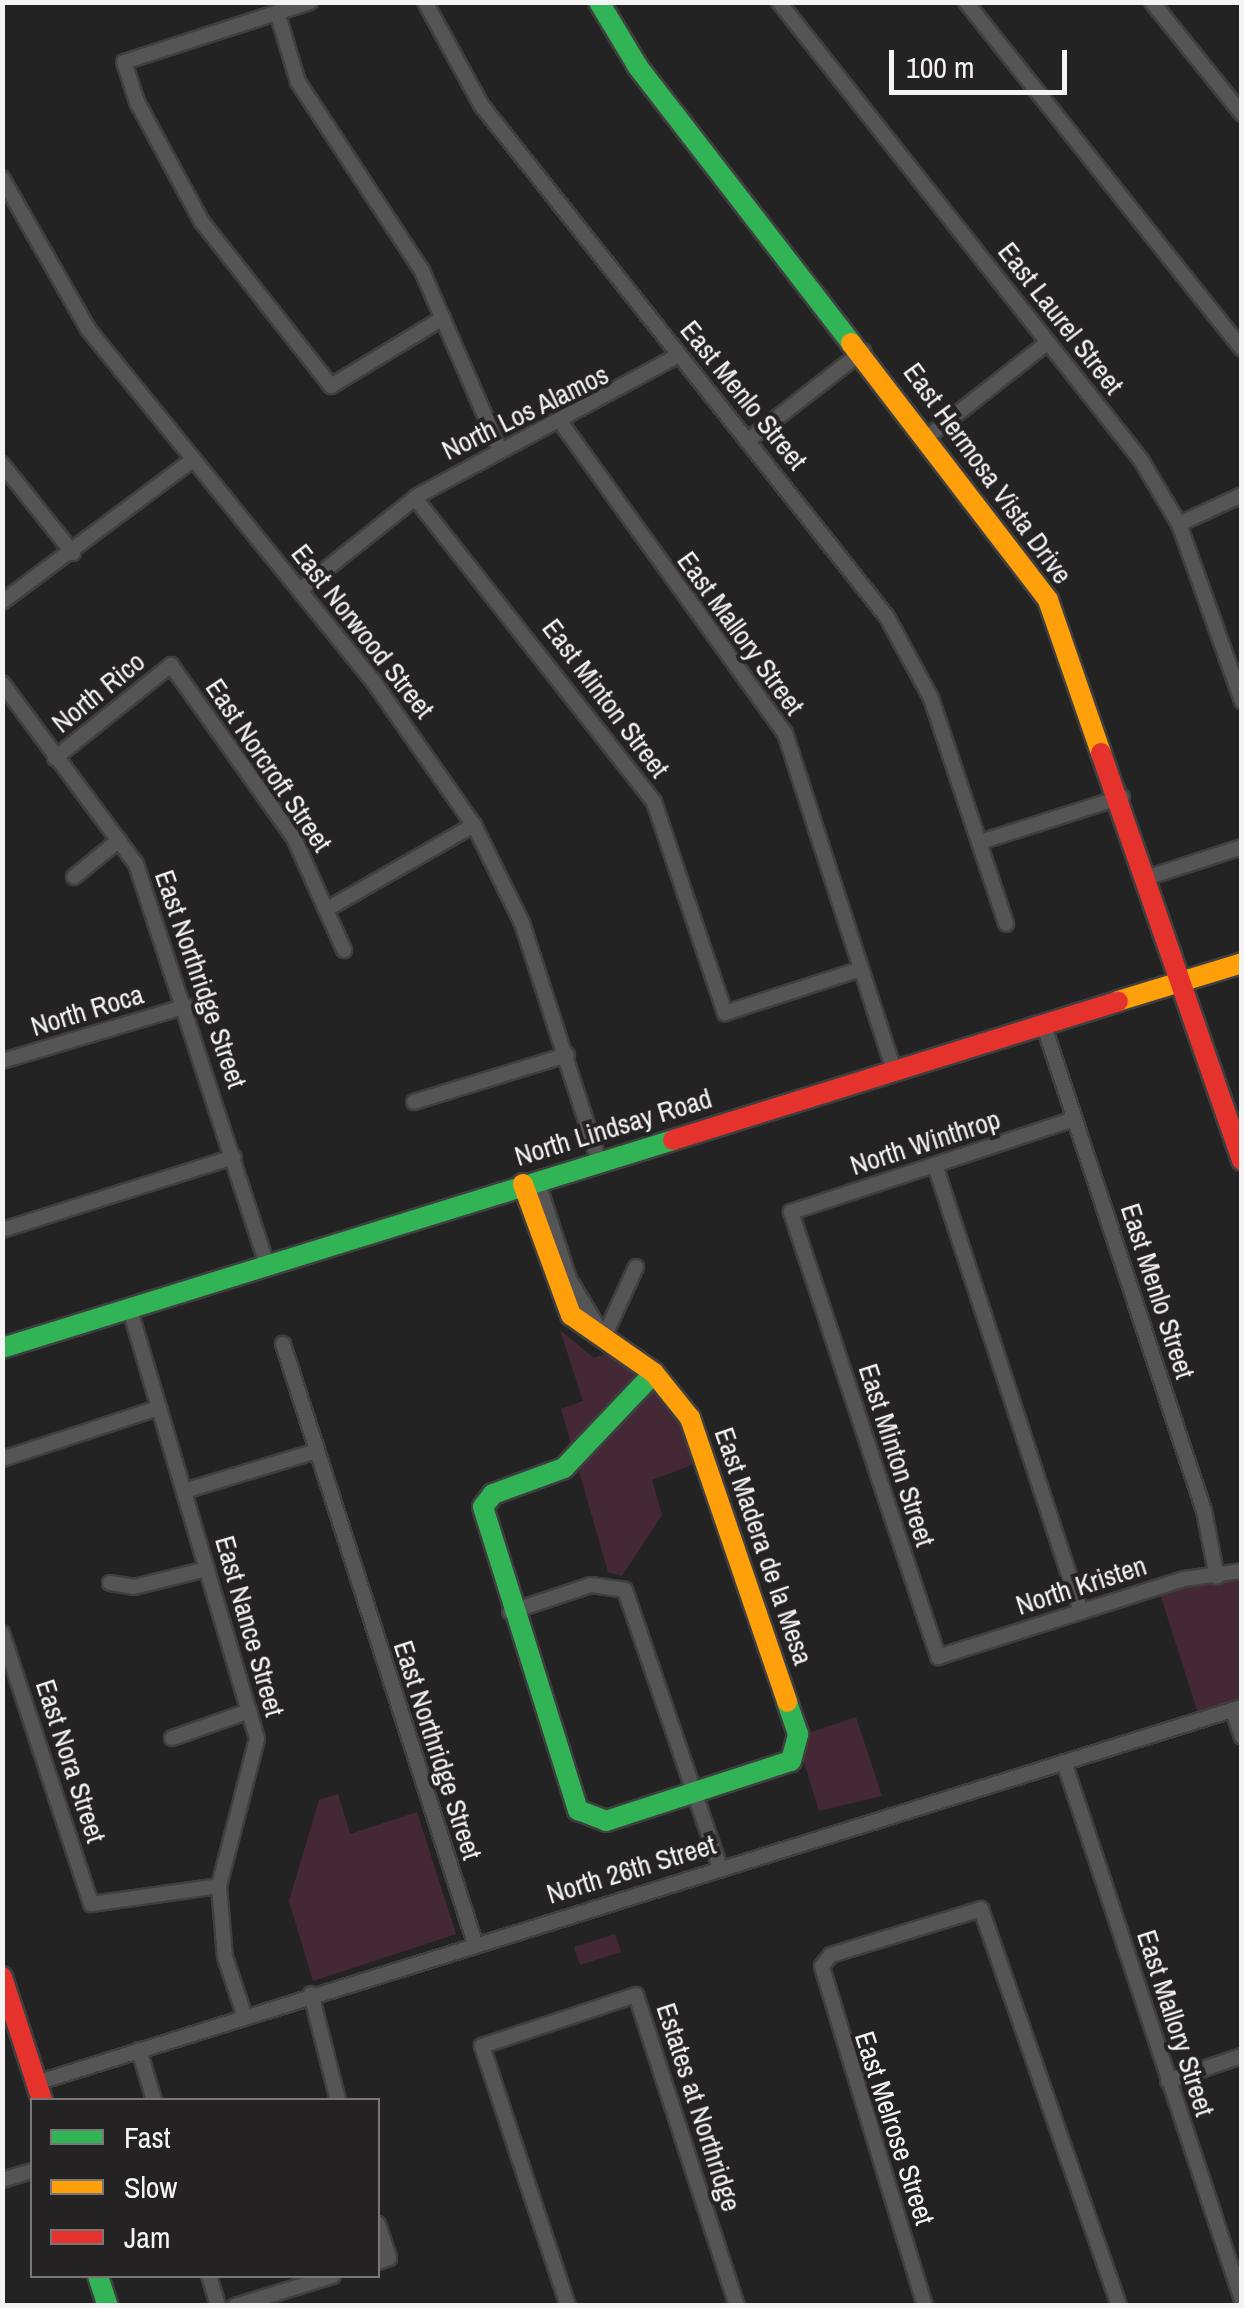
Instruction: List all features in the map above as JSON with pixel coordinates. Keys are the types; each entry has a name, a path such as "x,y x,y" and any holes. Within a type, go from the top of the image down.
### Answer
{"street":[{"path":"310,2 124,62 163,159 202,222 330,386 444,318"},
{"name":"East Menlo Street","path":"425,2 482,106 904,645 980,842 1006,924"},
{"name":"East Hermosa Vista Drive","path":"598,2 638,67 930,435 1048,600 1122,798 1242,1160"},
{"name":"East Laurel Street","path":"779,2 1048,342 1179,524 1242,702"},
{"path":"966,2 1242,348"},
{"path":"1152,2 1242,114"},
{"path":"277,12 321,124 407,247 444,318 498,446"},
{"name":"East Norwood Street","path":"2,178 79,316 300,590 474,825 522,923 599,1161"},
{"path":"930,435 1048,342"},
{"path":"747,440 862,350"},
{"name":"North Los Alamos","path":"300,590 415,498 498,446 559,420 679,356"},
{"name":"East Mallory Street","path":"559,420 785,734 893,1068"},
{"path":"2,602 73,553 194,458"},
{"path":"2,464 73,553"},
{"path":"1179,524 1242,495"},
{"name":"East Minton Street","path":"415,498 654,802 725,1013 860,969"},
{"name":"North Rico","path":"56,758 171,665"},
{"name":"East Norcroft Street","path":"171,665 294,838 329,908 344,950"},
{"name":"East Northridge Street","path":"2,684 119,840 150,894 268,1267"},
{"path":"980,842 1122,798"},
{"path":"329,908 474,825"},
{"path":"74,877 119,840"},
{"path":"1149,877 1242,846"},
{"name":"North Lindsay Road","path":"2,1348 893,1068 1242,963"},
{"name":"North Roca","path":"2,1062 186,1006"},
{"name":"East Menlo Street","path":"1043,1023 1204,1511 1217,1577"},
{"path":"414,1102 567,1055"},
{"name":"North Winthrop","path":"791,1212 1074,1119"},
{"path":"2,1230 234,1157"},
{"path":"935,1165 1080,1612"},
{"name":"East Madera de la Mesa","path":"530,1182 561,1298 585,1330 604,1338 654,1373 703,1448 800,1750 791,1761 694,1792"},
{"name":"East Minton Street","path":"791,1212 938,1657"},
{"path":"604,1338 636,1267"},
{"name":"East Nance Street","path":"130,1310 249,1711 252,1766 218,1886 225,1957 245,2016"},
{"name":"East Northridge Street","path":"283,1344 313,1452 475,1943"},
{"path":"654,1373 564,1468 483,1507 510,1612 578,1810 591,1820 694,1792"},
{"path":"2,1458 158,1408"},
{"path":"184,1491 313,1452"},
{"path":"110,1583 134,1587 207,1569"},
{"name":"North Kristen","path":"938,1657 1080,1612 1242,1571"},
{"path":"510,1612 591,1585 625,1590 720,1868"},
{"name":"East Nora Street","path":"2,1633 91,1904 218,1886"},
{"path":"1237,1709 1242,1736"},
{"name":"North 26th Street","path":"39,2092 138,2050 311,1994 1237,1709"},
{"path":"172,1738 249,1711"},
{"name":"East Mallory Street","path":"1064,1762 1242,2300"},
{"name":"East Melrose Street","path":"925,2306 822,1966 831,1954 981,1909 1119,2306"},
{"path":"2,1977 39,2092"},
{"path":"311,1994 337,2098"},
{"name":"Estates at Northridge","path":"568,2306 482,2046 636,1996 737,2306"},
{"path":"138,2050 153,2098"},
{"path":"1168,2081 1242,2056"},
{"path":"2,2180 30,2171"},
{"path":"99,2278 108,2306"},
{"path":"210,2278 218,2306"},
{"path":"236,2306 327,2278"}],"shaded area":[{"path":"560,1330 594,1358 608,1353 640,1373 678,1417 697,1463 652,1480 662,1515 622,1576 608,1572 561,1409 583,1401"},
{"path":"1241,1571 1241,1707 1200,1720 1158,1587"},
{"path":"856,1717 882,1796 819,1811 803,1759 809,1733"},
{"path":"338,1794 350,1834 417,1812 456,1934 313,1981 289,1901 319,1800"},
{"path":"615,1934 621,1952 580,1965 574,1947"}],"traffic: fast":[{"path":"599,2 638,67 851,343"},
{"path":"2,1348 673,1140"},
{"path":"654,1373 564,1468 493,1494 483,1507 578,1810 606,1821 791,1761 798,1734 787,1702"},
{"path":"99,2278 108,2306"}],"traffic: slow":[{"path":"851,343 1048,600 1101,753"},
{"path":"1118,1001 1242,963"},
{"path":"523,1184 571,1315 654,1373 690,1418 787,1702"}],"traffic: jam":[{"path":"1101,753 1242,1160"},
{"path":"673,1140 1118,1001"},
{"path":"2,1977 41,2098"}]}
